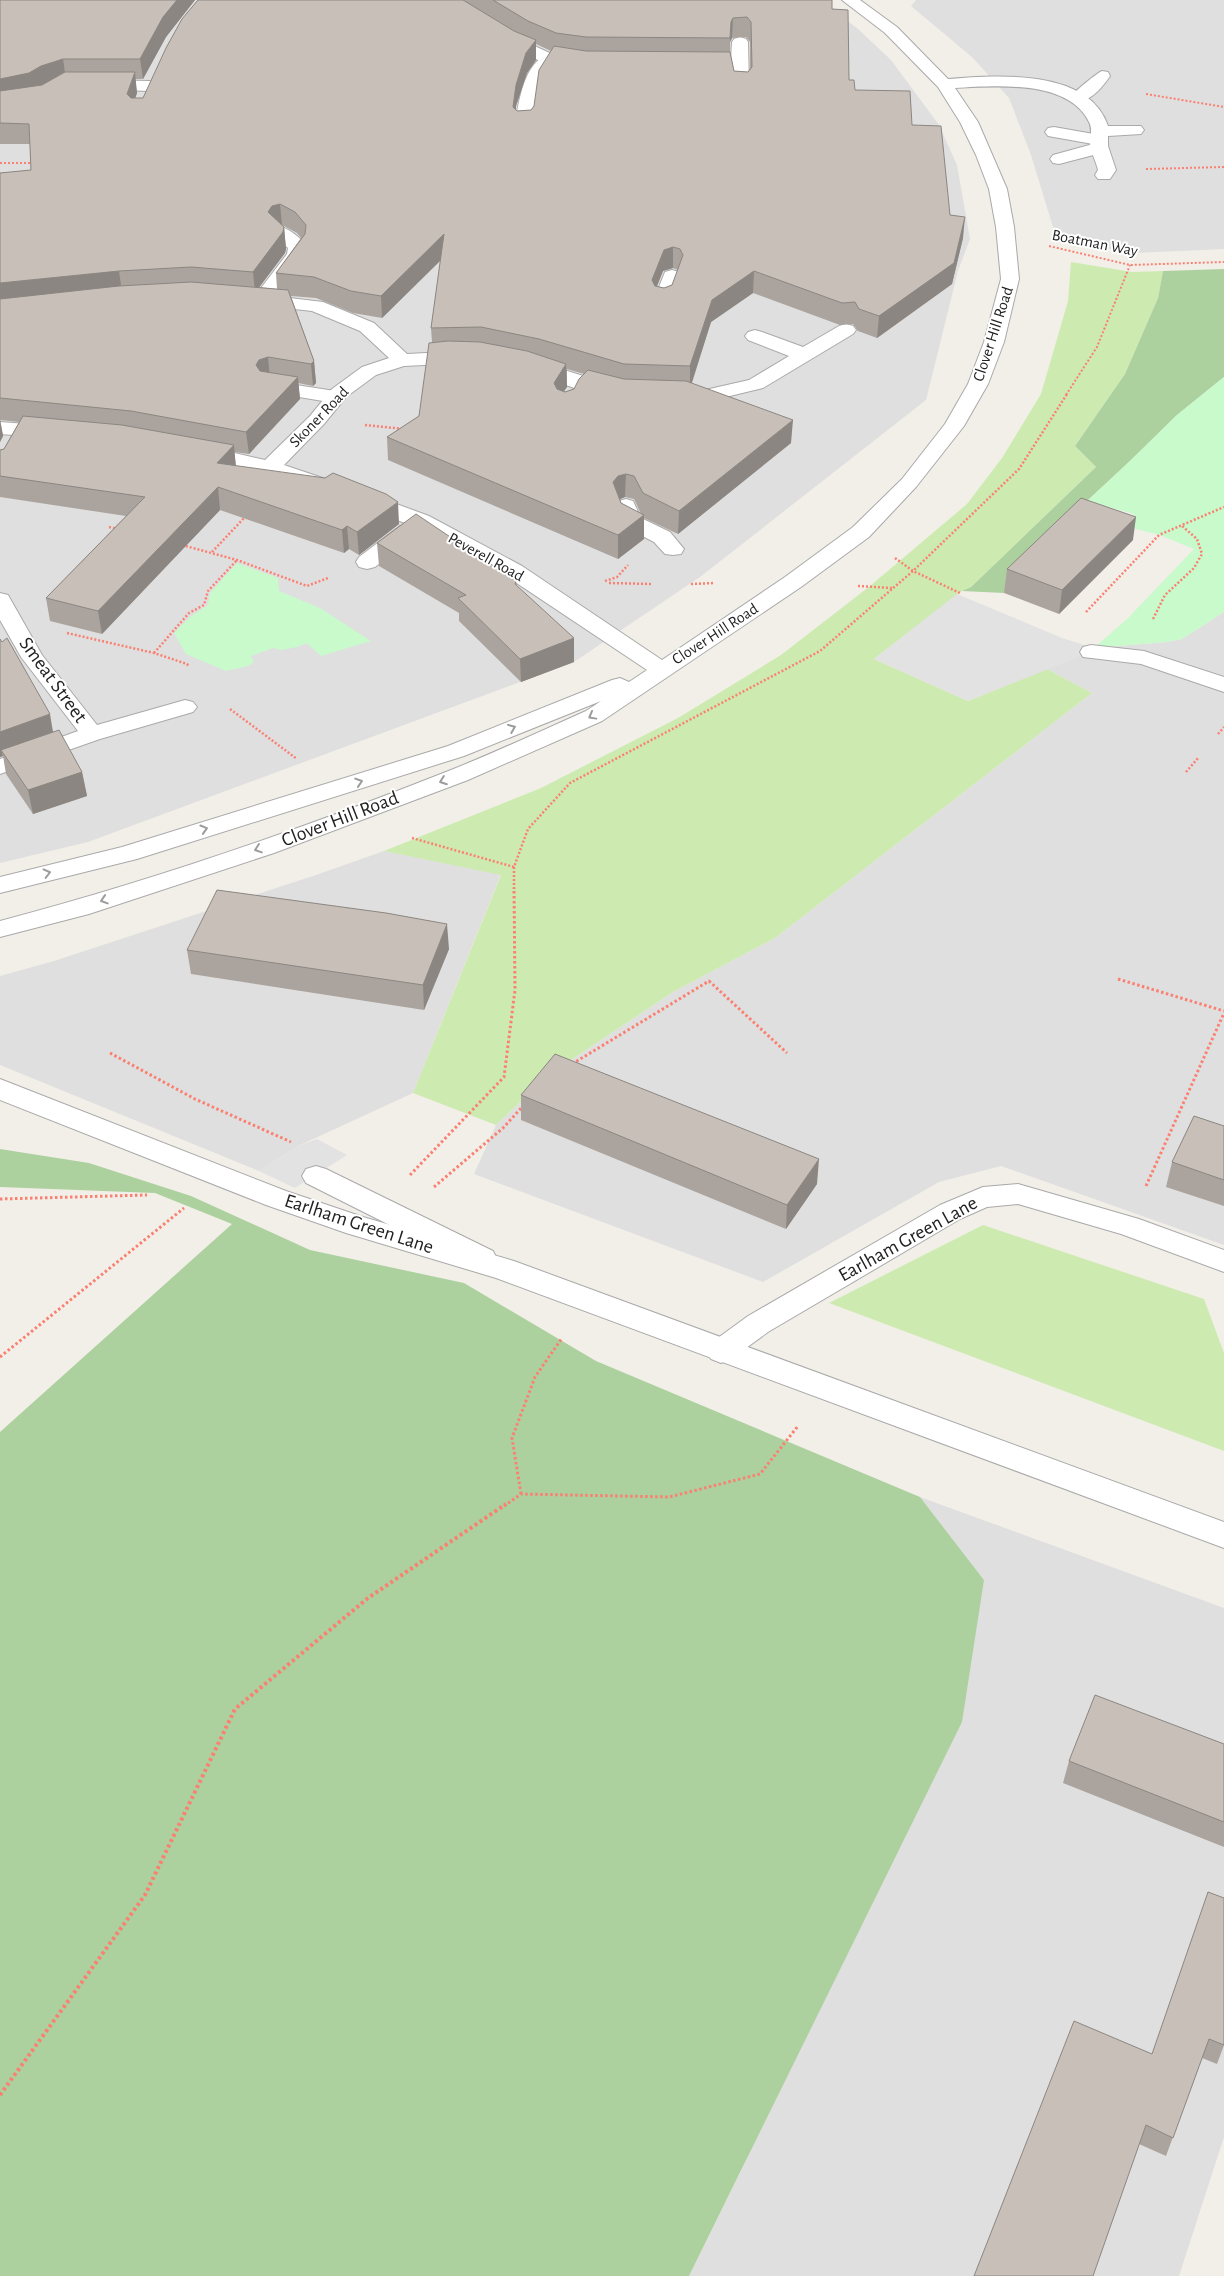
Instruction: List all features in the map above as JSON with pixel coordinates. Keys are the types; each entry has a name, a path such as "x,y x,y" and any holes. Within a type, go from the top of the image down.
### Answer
{"street":[{"path":"446,0 522,46 550,59 596,64"},
{"name":"Clover Hill Road","path":"0,929 80,908 265,847 460,775 594,716 793,582 861,532 909,483 954,426 978,384 994,342 1010,279 1006,236 998,190 986,155 969,122 944,84 891,30 850,0"},
{"path":"740,42 739,65 741,87"},
{"path":"524,126 528,90 535,75 550,59"},
{"path":"682,65 739,65"},
{"path":"81,85 153,79 144,105"},
{"path":"944,84 990,80 1041,84 1078,97 1098,121 1107,170 1104,175"},
{"path":"1078,97 1098,81"},
{"path":"1059,159 1100,140 1135,130"},
{"path":"1054,132 1100,140"},
{"path":"262,300 296,254 297,246 282,232"},
{"path":"664,302 672,276"},
{"path":"235,299 316,306 367,327 402,360"},
{"path":"665,397 705,396 756,384 846,330"},
{"path":"755,336 806,355"},
{"name":"Skoner Road","path":"279,469 335,397 369,371 402,360 449,356 481,357"},
{"path":"515,364 532,366 584,384 632,395"},
{"path":"569,399 584,384"},
{"path":"270,386 335,397"},
{"path":"8,451 9,428 77,434"},
{"name":"Peverell Road","path":"181,448 279,469 421,521 514,571 662,669"},
{"path":"626,505 631,521 667,543"},
{"path":"368,562 421,521"},
{"name":"Smeat Street","path":"0,600 32,657 92,734"},
{"path":"1090,652 1144,658 1224,685"},
{"name":"Clover Hill Road","path":"0,885 128,853 456,751 662,669"},
{"name":"Smeat Street","path":"0,766 92,734 185,707"},
{"name":"Earlham Green Lane","path":"0,1089 276,1198 356,1226 504,1269 721,1351 1224,1535"},
{"path":"316,1176 504,1269"},
{"name":"Earlham Green Lane","path":"721,1351 767,1319 950,1212 983,1196 1018,1194 1129,1226 1224,1261"}],"path":[{"path":"1098,81 1224,107"},
{"path":"0,163 37,163"},
{"name":"Boatman Way","path":"1047,246 1130,264 1224,262"},
{"path":"406,1179 504,1077 515,990 514,868 528,829 570,783 820,651 913,571 1018,469 1097,347 1130,264"},
{"path":"318,420 409,429"},
{"path":"212,552 279,469"},
{"path":"1080,619 1158,535 1224,507"},
{"path":"1144,658 1149,660 1149,633 1155,610 1168,589 1194,567 1202,554 1197,539 1181,525"},
{"path":"109,527 118,529"},
{"path":"174,543 238,560 308,586 368,562"},
{"path":"548,594 572,581 606,581 617,577 635,557 667,543"},
{"path":"154,653 189,613 204,605 208,591 238,560"},
{"path":"913,571 960,592"},
{"path":"25,645 69,632 154,653 187,664 192,671"},
{"path":"228,708 303,763"},
{"path":"1218,734 1224,727"},
{"path":"1186,772 1199,758"},
{"path":"408,836 514,868"},
{"path":"1118,980 1224,1012 1129,1226"},
{"path":"567,1067 709,981 787,1053"},
{"path":"110,1053 196,1099 298,1146"},
{"path":"431,1189 502,1128 530,1099"},
{"path":"0,1199 154,1195"},
{"path":"0,1357 187,1206"},
{"path":"521,1494 512,1438 534,1378 587,1301"},
{"path":"0,2095 145,1895 235,1709 368,1598 521,1494 669,1497 760,1474 826,1389"}],"shaded area":[{"path":"0,0 820,0 858,29 891,60 939,125 957,165 970,239 958,271 926,400 700,577 574,662 88,842 0,863"},
{"path":"916,0 1224,0 1224,249 1134,253 1057,240 1031,155 1009,98 973,58 911,6"},
{"path":"957,594 1062,638 1094,648 1091,652 968,701 874,659"},
{"path":"1224,612 1224,1245 1001,1166 939,1182 763,1282 474,1174 496,1125 550,1074 673,992 775,938 1092,693 1047,669 1090,652 1094,648 1182,639"},
{"path":"384,851 501,874 413,1093 298,1146 259,1171 0,1065 0,976 54,961"},
{"path":"317,1139 347,1155 295,1188 259,1171 298,1146"},
{"path":"920,1497 1224,1608 1224,2137 1179,2276 689,2276 744,2165 984,1580"}],"green space":[{"path":"1071,262 1132,272 1163,271 1158,298 1125,374 1075,446 1096,467 971,587 962,591 874,659 968,701 1047,669 1092,693 775,938 673,992 550,1074 496,1125 413,1093 501,875 384,851 541,788 678,718 781,655 870,586 967,504 1002,458 1041,394 1068,301"},
{"path":"1224,269 1224,377 1177,415 1087,501 1078,521 1004,593 962,591 971,587 1096,467 1075,446 1125,374 1158,298 1163,271"},
{"path":"1224,377 1224,612 1182,639 1094,648 1127,619 1194,549 1159,535 1125,526 1134,514 1087,501 1177,415"},
{"path":"237,563 278,578 279,591 320,608 371,641 321,656 307,643 282,650 273,648 251,656 254,662 248,666 226,671 186,654 174,633 190,617 208,605 210,593"},
{"path":"0,1149 89,1163 191,1196 310,1250 464,1283 596,1361 920,1497 984,1580 962,1722 689,2276 0,2276 0,1432 232,1224 155,1193 0,1187"},
{"path":"983,1225 1204,1299 1224,1353 1224,1451 829,1303"}],"building":[{"path":"0,0 177,0 163,17 140,59 63,59 41,66 29,73 0,79"},
{"path":"198,0 463,0 514,31 536,40 526,53 516,85 513,107 517,111 531,110 534,106 539,70 554,46 586,51 730,52 734,71 748,72 752,67 751,22 747,17 733,18 730,38 586,37 556,33 528,21 493,0 832,0 832,9 848,10 849,80 854,80 855,90 910,91 912,125 941,126 950,215 965,217 954,263 879,316 859,309 855,302 842,303 754,271 712,300 690,366 624,364 539,339 481,327 431,328 444,234 381,296 351,291 314,277 276,273 305,234 306,225 295,212 280,204 272,206 268,212 284,227 283,232 253,272 191,267 119,271 0,283 0,173 31,170 29,124 0,123 0,91 42,85 65,72 135,72 127,94 131,98 143,98 166,48 182,19","holes":["673,247 680,249 683,255 672,285 664,288 655,286 652,280 664,250"]},
{"path":"191,282 288,290 314,361 311,364 268,357 259,360 256,365 260,371 298,377 246,432 131,411 0,398 0,299 119,286"},
{"path":"448,341 480,342 527,351 566,364 554,383 557,389 565,392 574,389 579,379 588,370 624,379 686,381 793,420 679,511 643,493 634,476 626,474 618,476 613,482 621,503 644,515 618,535 387,437 419,416 429,343"},
{"path":"23,416 122,425 234,445 217,463 325,478 333,473 386,494 398,502 357,532 347,526 342,530 218,487 98,611 46,598 145,497 0,476 0,450 4,449"},
{"path":"1081,498 1136,517 1062,590 1007,569"},
{"path":"416,514 516,581 515,584 574,638 520,659 458,598 466,595 377,543"},
{"path":"7,638 50,714 0,732 0,639 2,642"},
{"path":"59,730 82,772 28,790 1,750"},
{"path":"217,890 386,913 447,924 423,985 187,950"},
{"path":"555,1054 819,1159 787,1205 521,1095"},
{"path":"1194,1116 1224,1126 1224,1180 1172,1162"},
{"path":"1095,1695 1224,1744 1224,1822 1069,1761"},
{"path":"1208,1892 1224,1898 1224,2045 1209,2039 1173,2138 1146,2125 1093,2276 974,2276 1074,2021 1152,2054"}]}
